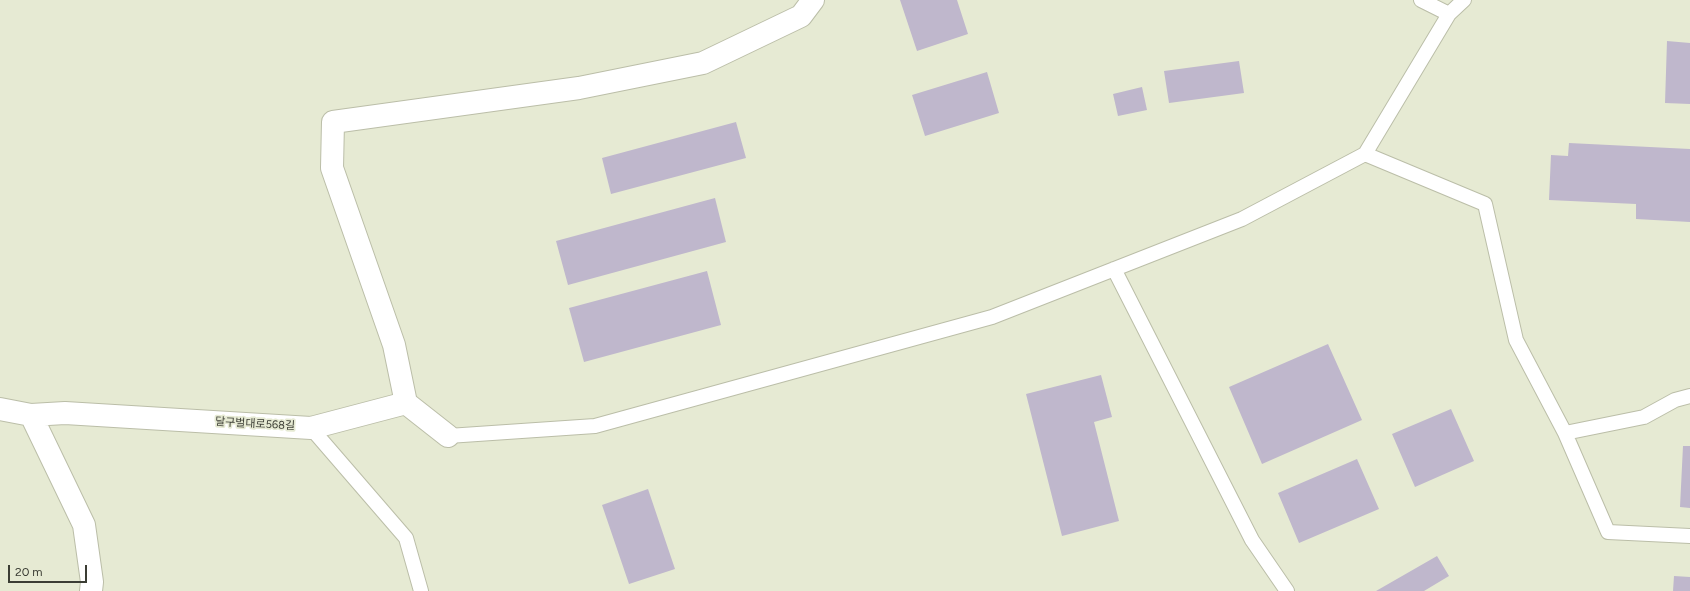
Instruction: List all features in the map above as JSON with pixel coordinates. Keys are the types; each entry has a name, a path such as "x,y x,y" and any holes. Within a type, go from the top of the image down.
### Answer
{"street":[{"path":"448,436 406,403 394,345 332,168 333,122 579,88 703,63 801,16 813,0"},
{"name":"달구벌대로568길","path":"0,409 30,415 65,413 311,428 406,403"},
{"path":"30,415 84,524 92,582 91,591"}],"lane":[{"path":"1421,0 1449,14"},
{"path":"448,436 595,426 992,317 1242,219 1365,154 1449,14 1464,0"},
{"path":"1365,154 1484,204 1516,340 1565,433 1608,532 1690,536"},
{"path":"1114,269 1252,540 1286,591"},
{"path":"1565,433 1644,417 1675,400 1690,396"},
{"path":"311,428 406,538 421,591"}],"building":[{"path":"900,0 957,0 968,34 917,51"},
{"path":"1667,41 1690,43 1690,104 1665,103"},
{"path":"1239,61 1244,93 1169,103 1164,71"},
{"path":"987,72 999,113 925,136 912,95"},
{"path":"1142,87 1147,110 1118,116 1113,94"},
{"path":"736,122 746,158 611,194 602,158"},
{"path":"1569,143 1690,149 1690,222 1636,219 1636,204 1549,200 1551,155 1568,156"},
{"path":"715,198 726,242 568,285 556,241"},
{"path":"707,271 721,325 584,362 569,308"},
{"path":"1328,344 1362,420 1262,464 1229,387"},
{"path":"1101,375 1112,417 1094,422 1119,521 1062,536 1026,394"},
{"path":"1451,409 1474,461 1415,487 1392,434"},
{"path":"1683,446 1690,446 1690,508 1680,507"},
{"path":"1357,459 1379,509 1299,543 1278,493"},
{"path":"648,489 675,569 629,584 602,505"},
{"path":"1437,556 1449,576 1424,591 1376,591"},
{"path":"1674,576 1690,577 1690,591 1673,591"}]}
